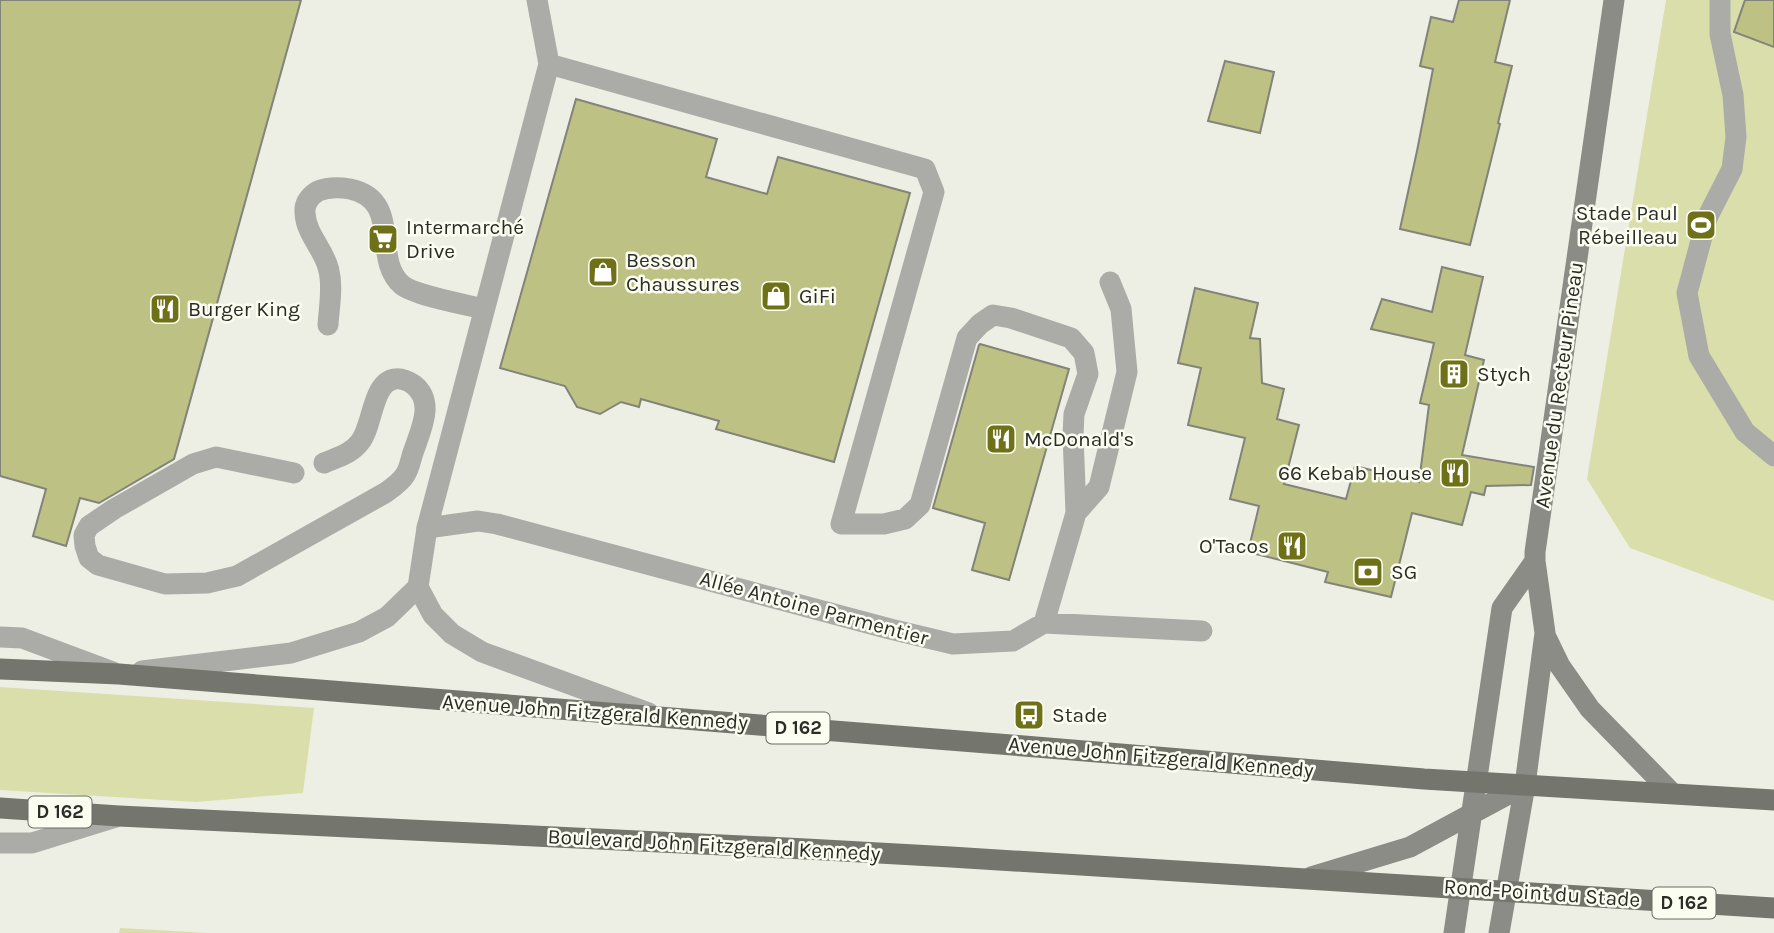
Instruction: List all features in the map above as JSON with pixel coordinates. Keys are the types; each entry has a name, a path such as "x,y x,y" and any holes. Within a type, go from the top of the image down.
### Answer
{"main road":[{"name":"Avenue du Recteur Pineau","path":"1499,933 1525,785 1545,633 1535,561 1614,0"},
{"name":"Avenue du Recteur Pineau","path":"1454,933 1502,608 1535,561"},
{"path":"1545,633 1560,666 1590,709 1672,793"},
{"name":"Avenue John Fitzgerald Kennedy","path":"0,669 119,674 1525,785"},
{"path":"1309,878 1410,847 1525,785"},
{"name":"D 162","path":"1525,785 1774,800"},
{"name":"D 162","path":"0,808 119,816"},
{"name":"Boulevard John Fitzgerald Kennedy","path":"119,816 959,857 1309,878"},
{"name":"Rond-Point du Stade","path":"1309,878 1774,908"}],"street":[{"path":"537,0 549,64 427,528 418,587 433,615 452,634 482,652 657,716"},
{"path":"1720,0 1720,34 1733,95 1736,137 1732,169 1707,218 1686,293 1699,356 1745,432 1774,456"},
{"path":"549,64 925,169 934,192 841,524 884,524 905,519 920,505 967,338 993,315 1011,318 1071,338 1084,353 1088,374 1073,424 1076,513 1044,623 1202,631"},
{"path":"328,325 329,270 309,233 305,212 310,197 328,188 360,191 372,198 383,222 388,258 402,285 415,292 484,309"},
{"path":"1076,513 1099,487 1128,372 1121,309 1110,282"},
{"path":"294,473 216,457 193,464 89,526 84,535 89,558 98,565 165,584 207,583 237,576 396,485 406,475 426,408 424,397 411,382 393,379 386,382 380,389 365,435 360,442 348,454 324,463"},
{"name":"Allée Antoine Parmentier","path":"427,528 478,521 497,524 953,644 1013,641 1044,623"},
{"path":"0,637 22,638 119,674 290,653 359,632 387,617 418,587"},
{"path":"0,843 32,843 119,816"}],"green space":[{"name":"Stade Paul Rébeilleau","path":"1666,0 1774,0 1774,601 1630,548 1587,479"},
{"path":"0,687 314,708 303,793 196,802 0,790"},
{"path":"120,928 208,933 119,933"}],"building":[{"path":"0,0 301,0 174,459 99,503 80,498 66,546 33,536 46,489 0,476"},
{"path":"1459,0 1510,0 1495,62 1512,66 1470,245 1400,229 1433,69 1420,66 1431,17 1453,22"},
{"path":"1745,0 1774,0 1774,47 1734,32"},
{"path":"1225,61 1274,72 1260,133 1208,121"},
{"path":"576,99 717,139 706,177 767,194 778,157 910,193 834,462 716,429 719,421 641,399 639,407 621,402 600,414 577,407 565,386 500,368"},
{"path":"1442,267 1483,277 1465,355 1484,360 1462,455 1534,467 1531,485 1486,486 1484,495 1471,492 1462,525 1412,513 1391,597 1325,582 1328,572 1248,552 1259,506 1230,499 1245,438 1188,425 1201,368 1178,363 1195,288 1258,303 1250,338 1260,339 1262,383 1284,389 1277,419 1299,425 1284,484 1346,499 1355,466 1419,482 1429,405 1420,403 1434,343 1371,329 1382,299 1432,312"},
{"name":"McDonald's","path":"980,344 1069,369 1009,580 972,570 985,523 933,508"}],"place":[{"name":"Stade Paul Rébeilleau","path":"1701,225"},
{"name":"Intermarché Drive","path":"383,239"},
{"name":"Besson Chaussures","path":"603,272"},
{"name":"GiFi","path":"776,296"},
{"name":"Burger King","path":"165,309"},
{"name":"Stych","path":"1454,374"},
{"name":"McDonald's","path":"1001,439"},
{"name":"66 Kebab House","path":"1455,473"},
{"name":"O'Tacos","path":"1292,546"},
{"name":"SG","path":"1368,572"},
{"name":"Stade","path":"1029,715"}]}
